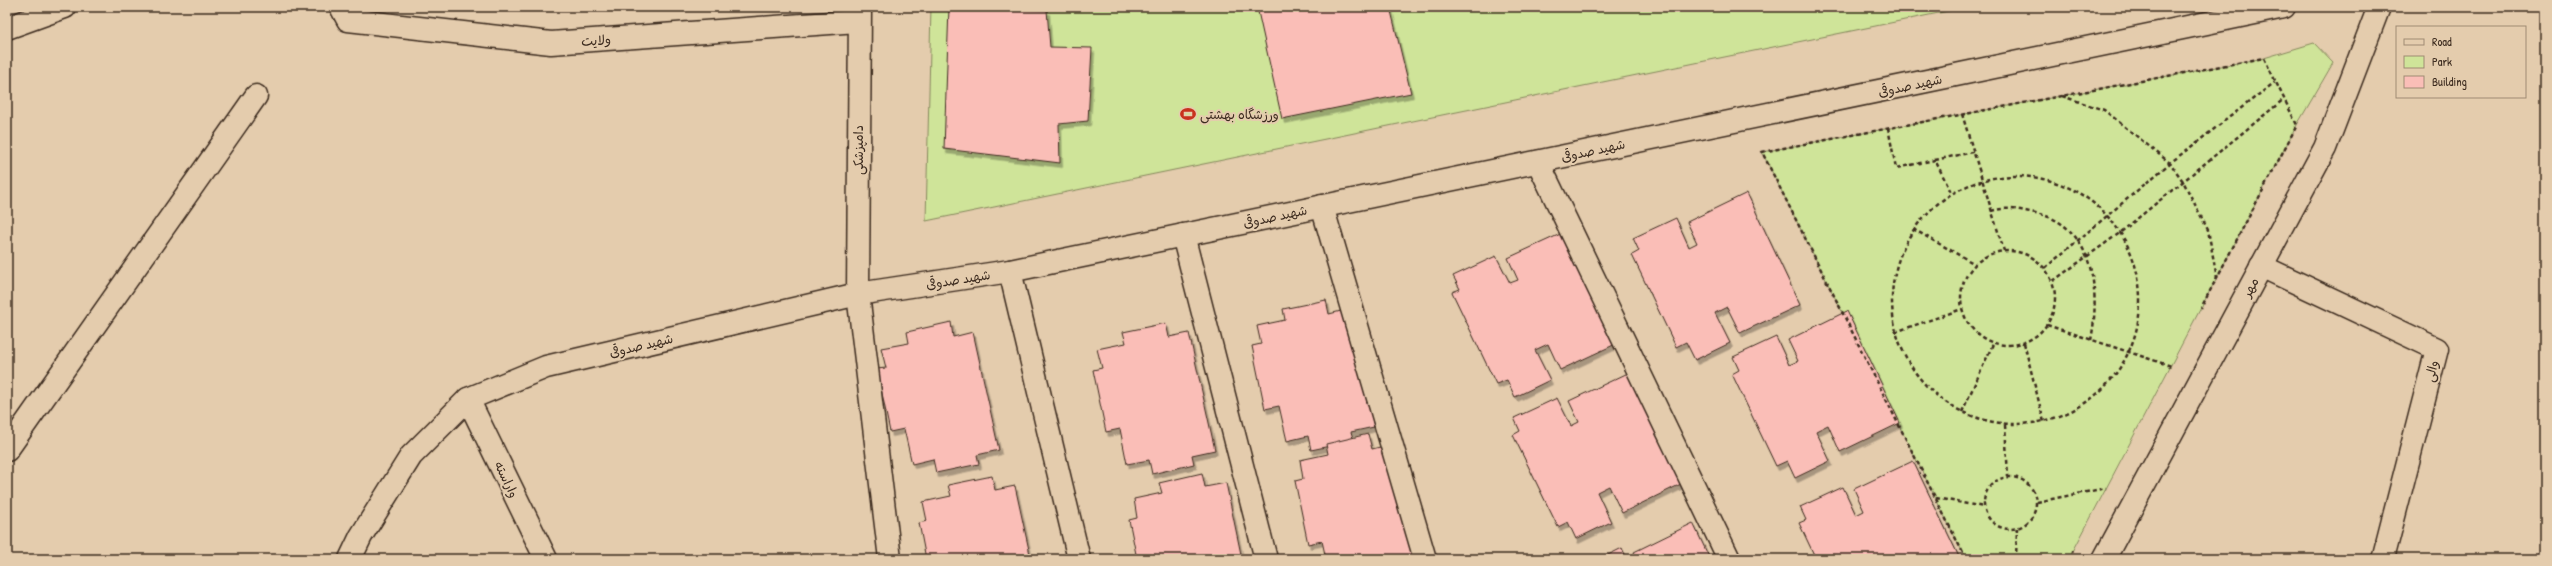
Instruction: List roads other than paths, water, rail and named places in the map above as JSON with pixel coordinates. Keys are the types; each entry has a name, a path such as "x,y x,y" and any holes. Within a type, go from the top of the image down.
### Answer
{"street":[{"path":"7,28 65,7"},
{"name":"ولایت","path":"341,7 348,20 551,43 859,14"},
{"name":"شهید صدوقی","path":"350,559 361,536 411,456 468,399 546,367 858,294 1010,271 2284,7"},
{"name":"مهر","path":"2104,559 2325,148 2380,7"},
{"name":"دامپزشکی","path":"859,14 858,294 890,559"},
{"path":"7,450 256,96"},
{"path":"1538,162 1729,559"},
{"path":"1322,206 1425,559"},
{"path":"1183,235 1266,559"},
{"name":"والی","path":"2261,266 2437,349 2383,559"},
{"path":"1010,271 1079,559"},
{"name":"واراسته","path":"468,399 546,559"}],"place":[{"name":"ورزشگاه بهشتی","path":"1188,114"}]}
